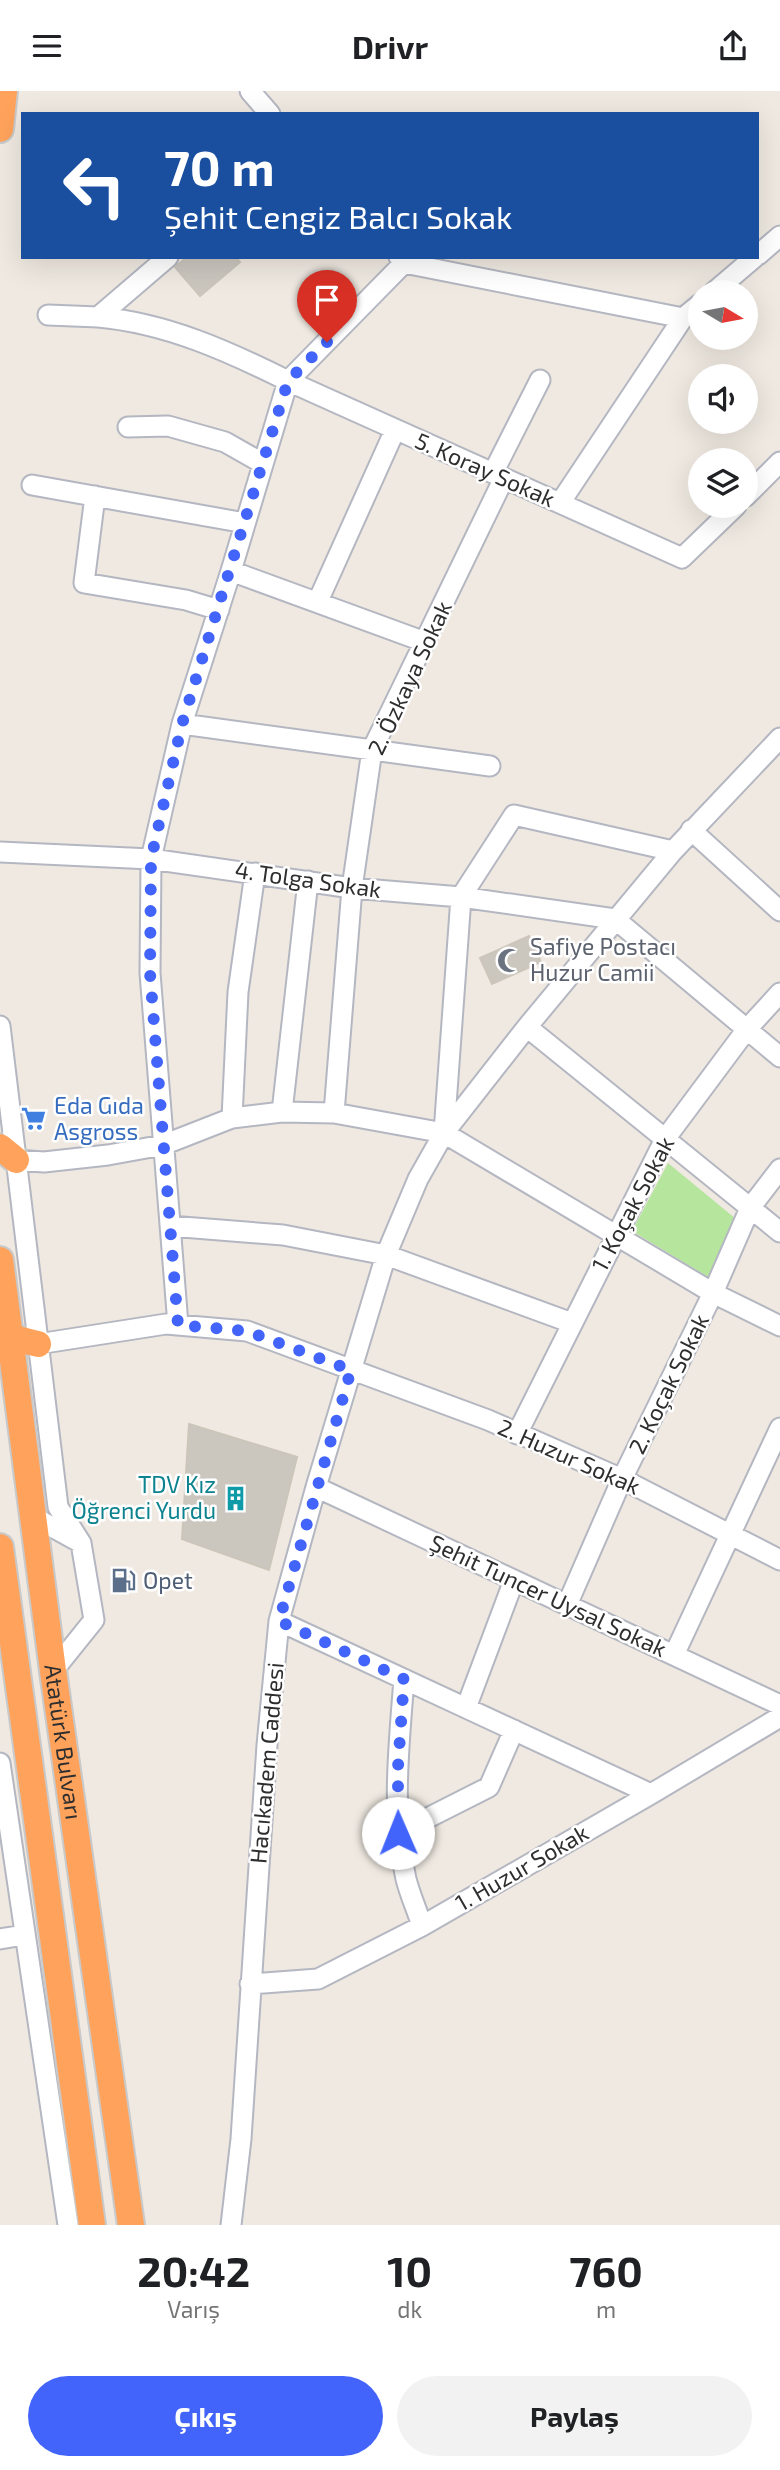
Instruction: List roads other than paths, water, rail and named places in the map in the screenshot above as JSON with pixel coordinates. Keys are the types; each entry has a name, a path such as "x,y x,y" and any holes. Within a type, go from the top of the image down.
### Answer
{"highway":[{"path":"0,129 4,91"},
{"name":"Atatürk Bulvarı","path":"0,1260 53,1671 131,2225"},
{"path":"10,1337 38,1344"},
{"name":"Atatürk Bulvarı","path":"0,1547 92,2225"}],"street":[{"path":"250,91 268,112"},
{"path":"759,254 780,236"},
{"path":"98,317 166,259"},
{"path":"728,280 752,259"},
{"path":"178,1325 150,973 151,859 182,724 288,381 402,260 683,318"},
{"path":"560,503 688,314"},
{"name":"5. Koray Sokak","path":"48,315 133,320 227,351 682,558 724,518"},
{"name":"2. Özkaya Sokak","path":"334,1113 352,888 373,750 425,642 540,380"},
{"path":"128,427 168,426 225,442 262,463"},
{"path":"318,601 396,429"},
{"path":"758,484 780,463"},
{"path":"32,485 245,523"},
{"path":"95,496 84,583 186,600 219,610"},
{"path":"231,571 425,642"},
{"path":"182,724 490,766"},
{"name":"Hacıkadem Caddesi","path":"231,2225 241,2139 267,1745 279,1621 386,1255 418,1179 444,1133 527,1027 691,829 780,738"},
{"path":"444,1133 461,897 514,815 673,851"},
{"path":"691,829 780,911"},
{"name":"4. Tolga Sokak","path":"0,852 151,859 352,888 461,897 615,919"},
{"path":"232,1118 238,992 255,873"},
{"path":"282,1112 308,881"},
{"path":"615,919 780,1057"},
{"name":"1. Koçak Sokak","path":"517,1434 665,1139 747,1029 780,993"},
{"path":"0,1026 8,1153 38,1344 58,1507 81,1542 94,1620 53,1671"},
{"path":"527,1027 780,1232"},
{"path":"8,1153 44,1162 108,1155 163,1145 232,1118 282,1112 334,1113 444,1133 713,1293 780,1326"},
{"name":"2. Koçak Sokak","path":"567,1605 622,1479 713,1293 750,1208 780,1169"},
{"path":"170,1226 283,1235 386,1255 572,1324"},
{"name":"2. Huzur Sokak","path":"38,1344 166,1324 247,1331 488,1420 622,1479 780,1560"},
{"path":"674,1655 779,1431"},
{"name":"Şehit Tuncer Uysal Sokak","path":"316,1487 780,1705"},
{"path":"34,1517 81,1542"},
{"path":"466,1708 514,1580"},
{"path":"279,1621 651,1794"},
{"path":"404,1679 398,1767 398,1833 406,1880 422,1926"},
{"name":"1. Huzur Sokak","path":"250,1984 318,1979 422,1926 780,1717"},
{"path":"398,1833 489,1787 514,1730"},
{"path":"0,1763 68,2225"},
{"path":"0,1939 24,1935"}],"place":[{"name":"Safiye Postacı Huzur Camii","path":"510,960"},
{"name":"Eda Gıda Asgross","path":"34,1119"},
{"name":"TDV Kız Öğrenci Yurdu","path":"236,1498"},
{"name":"Opet","path":"123,1581"}]}
